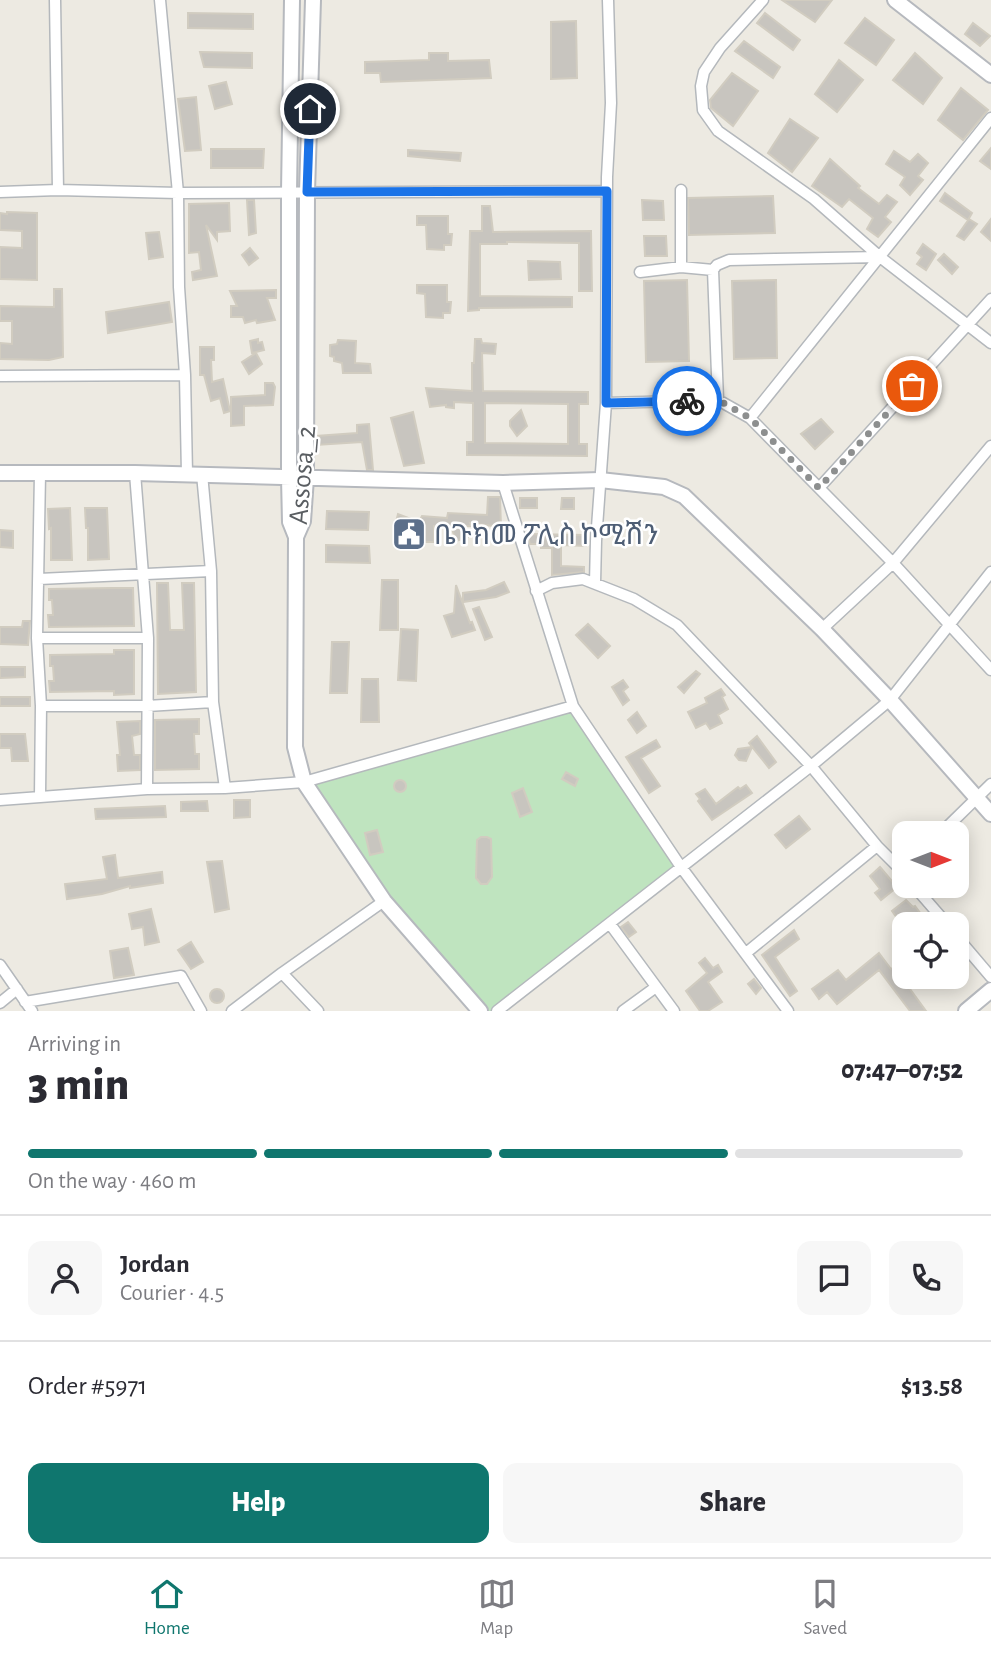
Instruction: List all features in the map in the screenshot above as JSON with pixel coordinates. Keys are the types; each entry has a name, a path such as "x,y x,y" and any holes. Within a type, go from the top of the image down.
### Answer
{"street":[{"path":"55,0 58,190"},
{"path":"160,0 178,193 187,474"},
{"name":"Assosa_2","path":"292,0 289,478 290,522 296,537"},
{"name":"Assosa_2","path":"296,537 303,521 306,478 307,192 313,0"},
{"path":"595,583 606,403 607,191 611,103 608,0"},
{"path":"763,0 720,48 704,72 701,86 703,110 718,131 814,198 880,257 991,343"},
{"path":"895,0 991,75"},
{"path":"293,27 312,27"},
{"path":"750,418 991,118"},
{"path":"681,190 681,267"},
{"path":"0,192 607,191"},
{"path":"718,400 712,270 717,265 729,260 880,257"},
{"path":"640,272 681,267 712,270"},
{"path":"819,488 991,299"},
{"path":"0,376 185,375"},
{"path":"606,403 718,400 750,418 893,563 991,670"},
{"path":"822,629 893,563 991,446"},
{"path":"0,473 202,474 503,483 600,480 656,486 684,496 822,629 890,700 991,814"},
{"path":"135,473 148,638 147,789"},
{"path":"40,474 37,638 41,706 40,796"},
{"path":"202,474 211,571 213,702 225,788"},
{"path":"503,483 573,706 681,867 785,1007 772,1011"},
{"path":"296,537 295,747 304,782 384,901 480,1011"},
{"path":"38,579 211,571"},
{"path":"496,1011 811,766 890,700 991,572"},
{"path":"536,590 552,583 583,579 634,599 677,625 811,766 877,846 892,860"},
{"path":"37,638 148,638"},
{"path":"41,706 147,706 213,702"},
{"path":"0,800 147,789 225,788 304,782 573,706"},
{"path":"954,821 991,783"},
{"path":"746,953 877,846"},
{"path":"924,898 937,912"},
{"path":"232,1011 384,901"},
{"path":"610,924 674,1011"},
{"path":"969,951 991,976"},
{"path":"0,965 32,1011"},
{"path":"282,973 318,1011"},
{"path":"25,1002 128,987 181,976 201,1011"},
{"path":"624,1011 656,987"},
{"path":"0,1003 17,989"},
{"path":"966,1011 991,990"}],"green space":[{"path":"571,707 680,868 500,1011 478,1011 381,896 306,781"}],"building":[{"path":"782,0 832,0 815,22"},
{"path":"188,13 253,14 253,29 188,28"},
{"path":"765,13 800,40 793,50 757,23"},
{"path":"865,18 894,40 876,65 845,43"},
{"path":"576,21 577,78 551,79 551,22"},
{"path":"973,23 990,36 980,46 965,34"},
{"path":"744,41 780,67 773,78 735,51"},
{"path":"200,52 252,53 252,68 204,67"},
{"path":"429,53 448,53 448,61 489,60 491,78 381,82 380,73 365,73 365,62 429,60"},
{"path":"915,53 942,78 923,104 893,80"},
{"path":"839,60 863,80 837,112 815,94"},
{"path":"732,73 758,91 733,126 711,108 710,100"},
{"path":"226,82 232,104 215,109 209,86"},
{"path":"961,88 988,110 963,140 938,120"},
{"path":"196,97 201,150 185,151 178,99"},
{"path":"790,119 818,138 792,172 768,153"},
{"path":"991,148 991,169 980,161"},
{"path":"211,149 264,149 263,168 211,168"},
{"path":"408,150 461,153 460,161 408,156"},
{"path":"894,151 910,162 918,154 928,163 918,176 923,180 910,195 900,185 905,177 886,164"},
{"path":"830,159 860,186 858,188 879,204 887,195 897,202 885,217 891,222 878,237 867,229 873,218 849,199 842,207 812,186"},
{"path":"945,193 972,213 968,220 940,201"},
{"path":"773,196 775,233 689,235 688,198"},
{"path":"247,200 254,200 256,233 249,235"},
{"path":"642,200 663,201 664,220 643,220"},
{"path":"229,203 230,231 217,232 217,240 206,225 217,276 193,280 192,272 201,270 199,252 189,253 189,204"},
{"path":"482,206 490,206 493,232 591,231 592,291 579,291 579,243 480,244 480,296 572,297 572,307 479,308 468,311 470,231 482,231"},
{"path":"0,213 37,213 37,280 0,279 0,247 22,248 22,231 0,230"},
{"path":"417,216 448,216 448,234 452,234 451,245 444,245 444,250 427,249 426,225 417,225"},
{"path":"969,219 977,224 964,240 957,236"},
{"path":"991,219 991,241 981,232"},
{"path":"159,232 163,257 149,259 146,233"},
{"path":"644,236 666,236 667,256 645,256"},
{"path":"923,244 936,254 926,270 917,264 922,257 917,253"},
{"path":"250,248 258,258 249,265 242,255"},
{"path":"944,254 958,267 952,274 938,260"},
{"path":"528,261 560,262 561,279 529,280"},
{"path":"687,280 689,361 646,362 644,281"},
{"path":"776,280 777,358 734,359 732,281"},
{"path":"417,285 447,285 447,302 451,302 450,313 443,313 443,318 426,317 425,294 417,293"},
{"path":"54,289 62,289 63,357 49,360 0,359 0,343 12,344 12,321 0,321 0,306 54,307"},
{"path":"276,290 276,298 267,298 275,320 245,323 243,317 231,317 231,306 237,306 230,291"},
{"path":"169,302 172,322 108,333 106,312"},
{"path":"258,339 264,350 252,353 250,341"},
{"path":"475,339 481,339 482,343 496,344 495,354 482,353 483,391 588,392 588,404 579,404 579,444 587,444 587,456 467,455 467,442 473,442 473,403 454,402 454,408 446,405 430,407 426,388 472,391","holes":["485,403 568,404 568,444 485,443"]},
{"path":"338,340 356,341 355,363 370,364 371,373 343,373 342,363 334,361 334,357 330,356 330,345 337,344"},
{"path":"200,347 214,347 214,360 211,360 212,382 223,379 230,411 224,413 220,398 211,401 204,375 200,375"},
{"path":"256,353 262,364 249,374 242,362"},
{"path":"265,383 273,383 275,387 273,405 244,406 244,425 231,426 231,397 265,395"},
{"path":"521,410 527,426 517,436 510,426 510,421"},
{"path":"413,412 424,463 404,466 391,418"},
{"path":"821,419 833,432 815,449 801,434"},
{"path":"369,424 373,470 367,470 362,442 316,445 316,436 357,433 357,425"},
{"path":"488,497 500,497 501,527 470,523 471,526 465,526 468,537 456,541 451,526 434,526 434,542 421,542 419,537 399,542 395,536 415,529 396,522 398,514 419,522 422,516 447,518 448,513 487,515"},
{"path":"520,498 537,498 537,508 520,508"},
{"path":"562,498 574,498 574,509 561,509"},
{"path":"70,508 72,560 51,560 48,509"},
{"path":"85,508 107,508 109,559 88,560"},
{"path":"327,511 369,512 368,530 326,529"},
{"path":"0,530 13,531 13,548 0,547"},
{"path":"527,534 586,535 586,546 561,545 561,566 584,567 584,572 552,575 552,548 530,544"},
{"path":"326,545 369,546 370,563 326,562"},
{"path":"382,580 398,580 398,630 380,630"},
{"path":"504,582 509,592 496,597 463,602 463,593 486,590"},
{"path":"157,583 168,583 170,630 184,630 182,583 194,583 196,692 158,694"},
{"path":"456,585 475,630 452,637 444,616 454,613"},
{"path":"133,588 134,626 49,627 48,615 53,615 49,589"},
{"path":"479,607 492,637 485,640 473,609"},
{"path":"23,621 30,621 28,645 0,644 0,627 22,627"},
{"path":"588,624 610,646 598,658 576,635"},
{"path":"401,629 418,630 416,681 398,680"},
{"path":"332,642 349,642 347,693 330,693"},
{"path":"114,650 134,650 134,694 114,695 114,691 50,692 49,681 54,681 50,655 114,654"},
{"path":"0,667 25,667 25,677 0,678"},
{"path":"696,671 700,674 684,693 678,687"},
{"path":"362,679 378,679 379,722 361,722"},
{"path":"623,680 628,687 623,691 629,700 623,705 612,687"},
{"path":"721,689 728,709 718,715 722,723 710,729 706,723 696,728 688,712 707,703 705,698"},
{"path":"0,697 30,697 30,706 0,706"},
{"path":"637,712 646,726 637,733 628,720"},
{"path":"199,719 199,734 194,734 195,754 199,754 199,769 155,770 155,720"},
{"path":"140,721 140,734 132,736 134,755 140,755 140,770 118,771 117,755 120,755 117,722"},
{"path":"0,734 25,734 28,761 12,761 11,748 0,748"},
{"path":"757,736 776,762 769,768 749,743"},
{"path":"656,740 660,747 641,758 660,786 649,793 626,757"},
{"path":"752,747 746,761 739,760 735,755 738,749"},
{"path":"566,772 578,779 575,786 562,779"},
{"path":"400,780 406,786 400,792 394,786"},
{"path":"746,785 752,793 712,820 696,794 705,789 716,804 738,787 740,789"},
{"path":"523,788 532,812 520,817 512,793"},
{"path":"234,800 250,800 250,817 234,818"},
{"path":"207,801 208,811 181,811 181,802"},
{"path":"165,806 166,817 96,819 95,809"},
{"path":"799,816 810,829 786,848 775,835"},
{"path":"377,830 383,852 370,855 365,833"},
{"path":"481,837 491,839 492,877 487,884 481,884 476,878 477,840"},
{"path":"115,855 118,878 162,872 163,883 130,886 102,894 67,899 65,884 107,879 103,857"},
{"path":"222,861 229,909 215,912 207,862"},
{"path":"880,867 892,881 892,891 881,900 875,893 880,889 870,876"},
{"path":"906,900 920,912 893,912"},
{"path":"151,909 159,942 145,945 143,927 132,929 129,914"},
{"path":"628,922 636,932 629,937 621,927"},
{"path":"794,930 799,939 775,957 797,991 790,996 762,955"},
{"path":"191,942 203,962 191,969 178,950"},
{"path":"128,948 134,975 114,978 110,951"},
{"path":"879,953 892,968 892,987 879,970 837,1004 827,992 819,999 812,989 838,970 846,980"},
{"path":"705,958 713,968 718,965 722,972 708,982 722,1002 708,1011 700,1011 686,991 707,973 699,963"},
{"path":"754,979 761,988 756,994 748,984"},
{"path":"217,989 222,991 222,1001 217,1003 212,1001 210,996 212,991"},
{"path":"893,989 910,989 926,1011 910,1011"}],"way so far":[{"path":"687,401 718,400 750,418 819,488 912,386"}],"place":[{"name":"ቤጉክመ ፖሊስ ኮሚሽን","path":"409,534"}],"route":[{"path":"310,109 307,192 607,191 606,403 687,401"}]}
